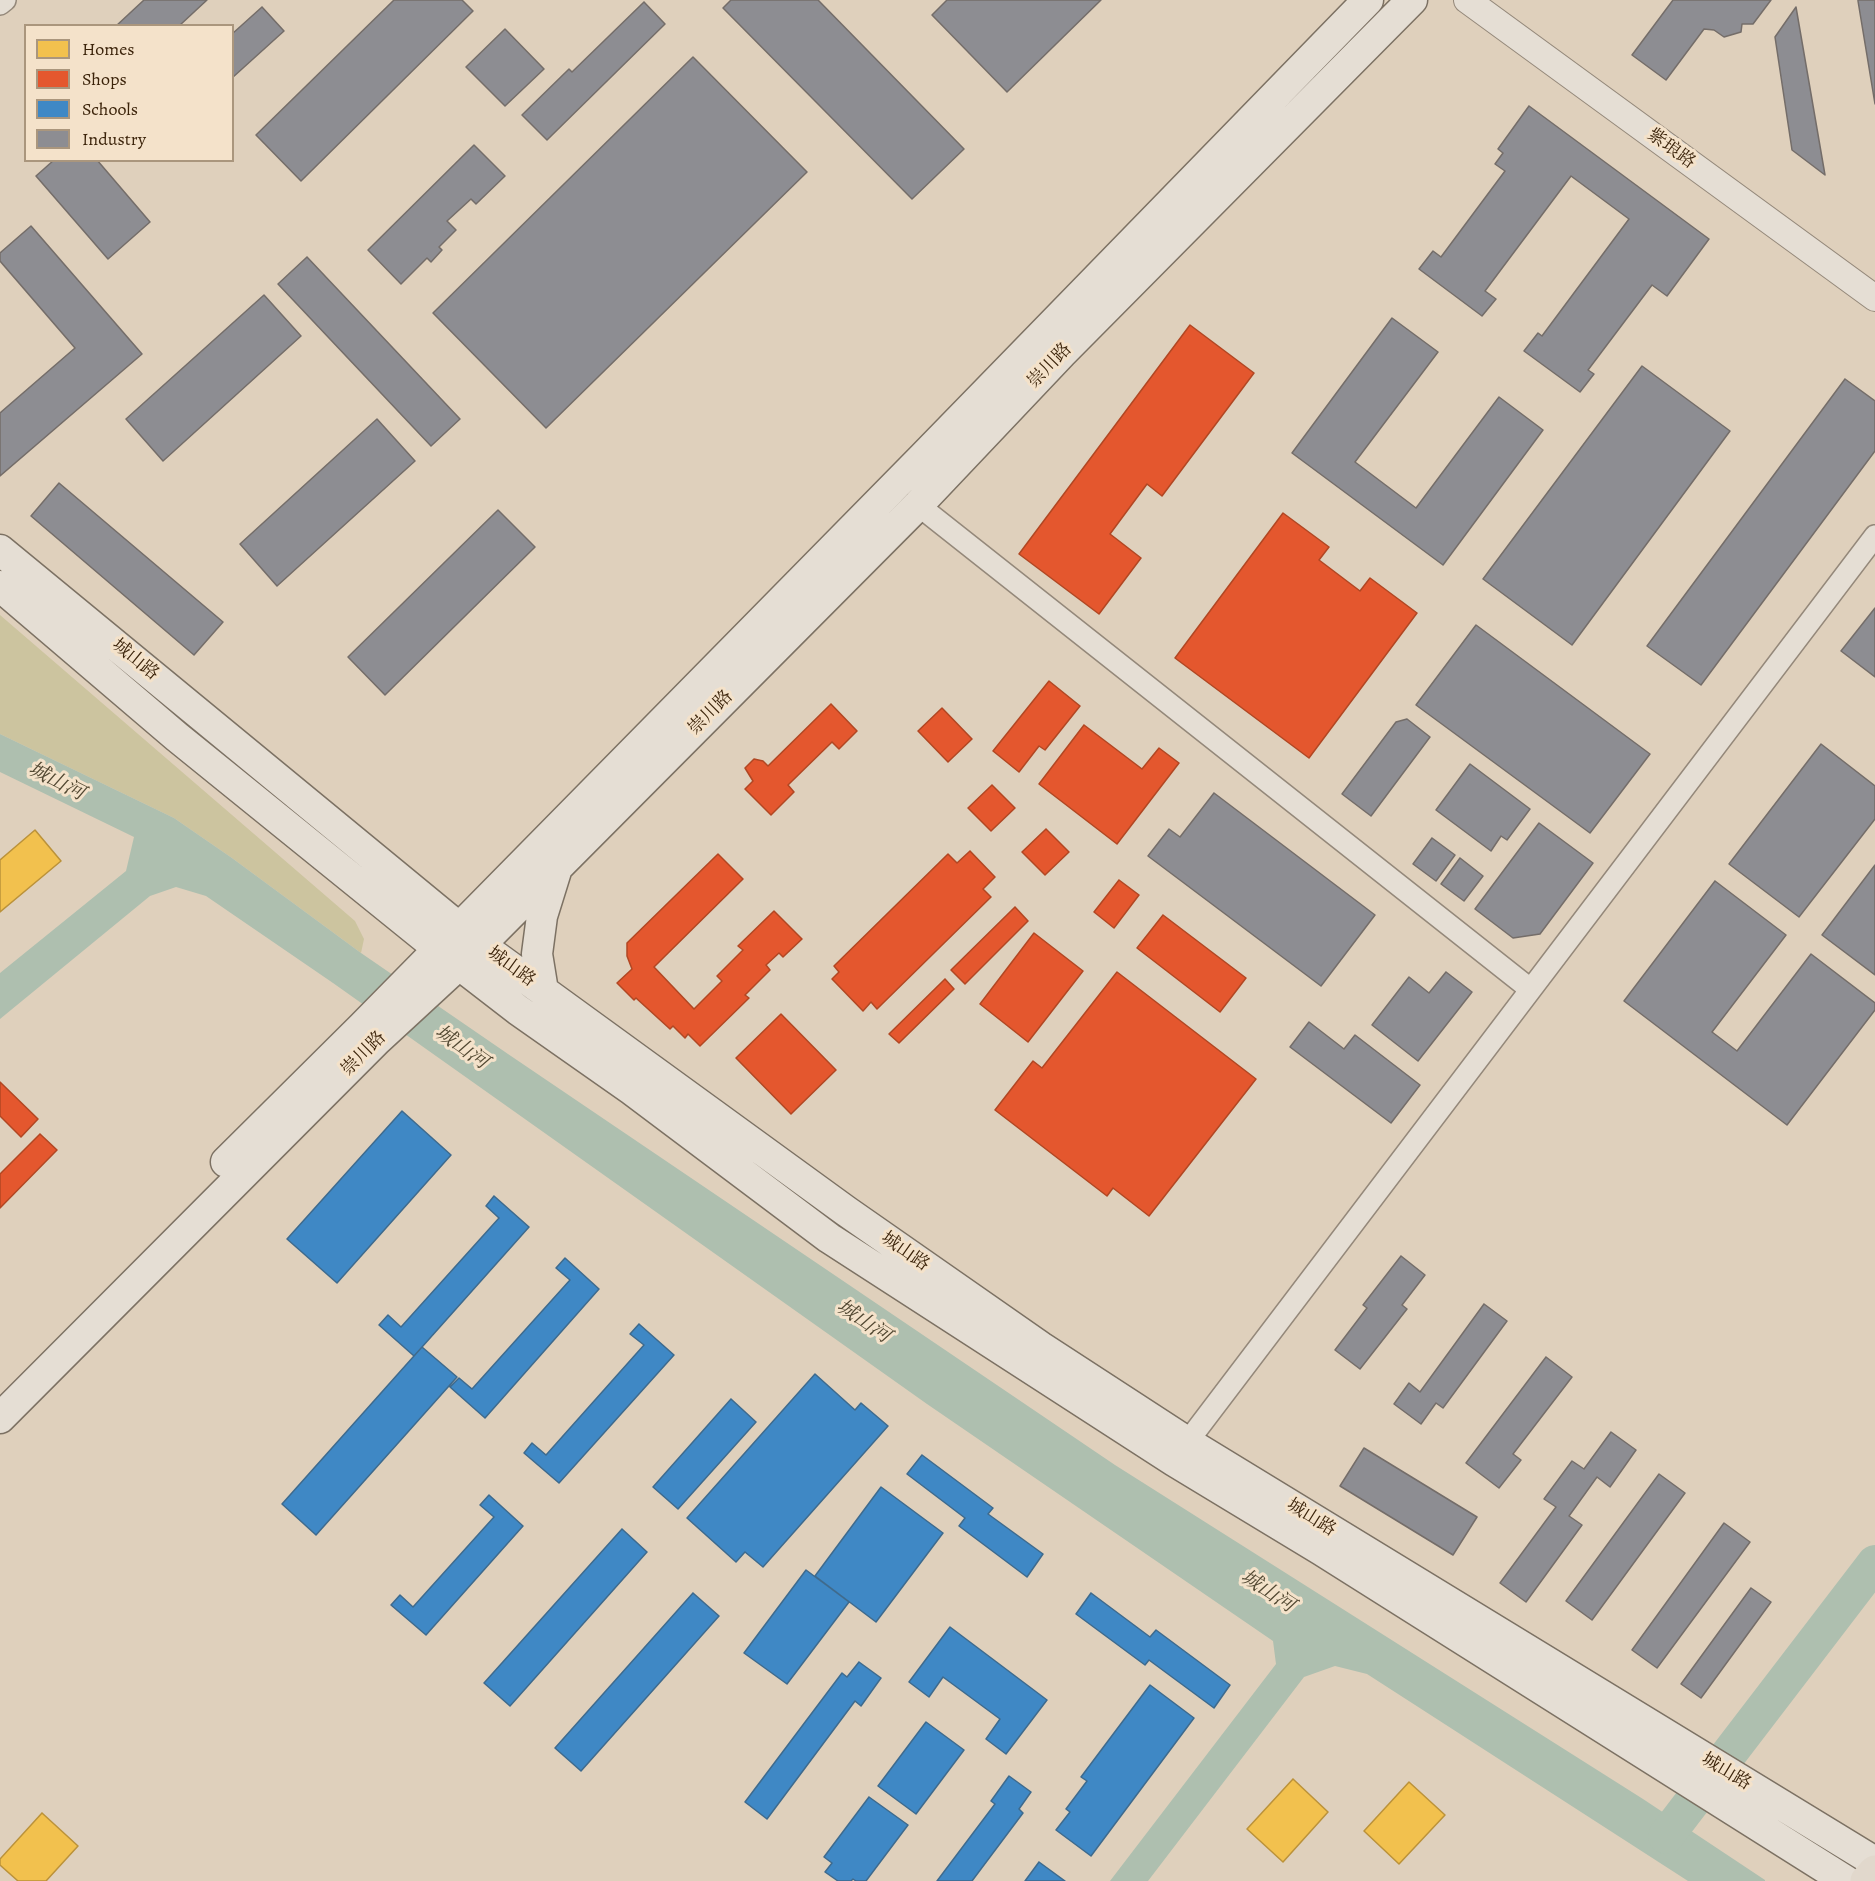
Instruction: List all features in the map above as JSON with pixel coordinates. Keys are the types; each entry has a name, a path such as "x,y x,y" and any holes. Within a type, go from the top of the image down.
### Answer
{"main road":[{"name":"崇川路","path":"0,1418 370,1034 450,955 923,457 1368,0"},
{"name":"崇川路","path":"450,955 556,868 918,505 1062,353 1412,0"},
{"name":"城山路","path":"0,549 450,955 543,991 856,1218 1041,1347 1180,1452 1321,1550 1846,1881"},
{"name":"城山路","path":"0,586 177,736 518,1010 632,1090 828,1238 1180,1452 1875,1862"},
{"path":"543,991 537,954 542,916 556,868"},
{"name":"崇川路","path":"0,1390 297,1089 370,1034"},
{"path":"1866,1881 1875,1872"}],"street":[{"path":"0,4 5,0"},
{"name":"紫琅路","path":"1467,0 1875,298"},
{"path":"918,505 1530,989"},
{"path":"1180,1452 1875,536"}],"shaded area":[{"path":"0,615 355,921 364,939 361,953 174,818 0,734"}],"water":[{"name":"城山河","path":"0,734 174,818 361,953 1115,1465 1643,1799 1765,1881 1688,1881 1367,1674 1335,1666 1304,1677 1148,1881 1110,1881 1276,1664 1273,1641 927,1404 333,983 206,896 176,887 150,896 0,1019 0,973 126,871 134,837 0,772"}],"building: Homes":[{"path":"35,830 61,861 0,912 0,860"},
{"path":"1293,1779 1328,1812 1283,1862 1247,1829"},
{"path":"1409,1782 1445,1815 1399,1864 1364,1831"},
{"path":"42,1813 78,1846 46,1881 18,1881 0,1865 0,1859"}],"building: Shops":[{"path":"1190,325 1254,373 1162,496 1147,484 1110,534 1141,558 1099,614 1019,554"},
{"path":"1283,513 1329,547 1319,560 1360,591 1370,578 1417,613 1309,758 1175,658"},
{"path":"1049,681 1080,706 1045,750 1039,746 1019,772 993,751"},
{"path":"831,704 857,731 839,749 832,742 788,785 794,792 771,815 745,789 753,781 745,768 754,759 763,761 768,766"},
{"path":"942,708 972,739 948,762 918,731"},
{"path":"1084,725 1142,769 1159,748 1179,763 1117,844 1039,784"},
{"path":"992,785 1015,808 991,831 968,808"},
{"path":"1046,829 1069,852 1045,875 1022,852"},
{"path":"970,851 995,877 983,889 991,897 877,1009 871,1002 863,1011 832,979 839,972 834,966 948,854 957,863"},
{"path":"718,854 743,879 654,967 694,1009 722,981 717,976 743,950 738,946 774,911 802,939 783,957 779,953 766,965 770,970 745,995 749,998 700,1046 688,1034 685,1038 673,1026 670,1029 617,983 632,969 627,956 627,943"},
{"path":"1119,880 1139,895 1114,928 1094,912"},
{"path":"1015,907 1028,921 965,984 951,970"},
{"path":"1163,915 1246,978 1220,1012 1137,948"},
{"path":"1034,933 1083,971 1028,1042 980,1004"},
{"path":"1117,972 1256,1079 1149,1216 1113,1188 1107,1196 995,1110 1033,1061 1042,1068"},
{"path":"945,979 954,989 899,1043 889,1034"},
{"path":"781,1014 836,1070 791,1114 736,1058"},
{"path":"0,1082 38,1119 21,1137 0,1116"},
{"path":"40,1134 57,1150 0,1208 0,1174"}],"building: Schools":[{"path":"402,1111 451,1155 337,1283 287,1239"},
{"path":"494,1196 529,1227 414,1356 379,1325 388,1315 401,1327 499,1218 486,1206"},
{"path":"565,1258 599,1289 485,1418 450,1387 459,1378 472,1389 570,1280 556,1268"},
{"path":"639,1324 674,1355 559,1483 524,1453 532,1443 546,1455 644,1345 630,1334"},
{"path":"422,1347 457,1377 316,1535 282,1504"},
{"path":"815,1374 855,1410 861,1403 888,1426 763,1567 745,1552 736,1562 687,1518"},
{"path":"731,1399 756,1422 678,1509 653,1487"},
{"path":"922,1455 993,1508 988,1514 1043,1554 1027,1577 959,1526 965,1518 907,1474"},
{"path":"881,1487 943,1533 876,1622 815,1576"},
{"path":"489,1495 523,1526 426,1635 391,1605 400,1595 413,1607 494,1517 480,1505"},
{"path":"622,1529 647,1552 510,1706 484,1683"},
{"path":"806,1570 849,1602 787,1684 744,1653"},
{"path":"693,1593 719,1616 581,1771 555,1748"},
{"path":"1091,1593 1150,1637 1156,1630 1230,1685 1214,1708 1149,1660 1145,1665 1076,1614"},
{"path":"950,1627 1047,1700 1006,1754 986,1739 1000,1719 943,1677 929,1697 909,1682"},
{"path":"859,1662 881,1678 861,1706 855,1701 767,1819 745,1802 842,1673 847,1677"},
{"path":"1150,1685 1194,1718 1091,1856 1056,1830 1070,1812 1066,1809 1087,1781 1081,1777"},
{"path":"926,1722 964,1750 916,1814 878,1786"},
{"path":"1009,1776 1031,1792 1019,1809 1023,1813 972,1881 937,1881 995,1804 991,1801"},
{"path":"869,1797 908,1825 866,1881 853,1879 838,1881 825,1872 832,1863 824,1857"},
{"path":"1039,1862 1065,1881 1025,1881"}],"building: Industry":[{"path":"144,0 207,0 181,24 118,24"},
{"path":"394,0 462,0 473,11 301,181 256,135"},
{"path":"731,0 818,0 964,149 912,199 723,8"},
{"path":"947,0 1101,0 1007,92 932,15"},
{"path":"1673,0 1771,0 1753,24 1742,24 1741,32 1724,37 1714,30 1704,29 1666,80 1632,55"},
{"path":"1875,0 1875,104 1858,1"},
{"path":"644,2 665,24 547,140 522,115 569,69 572,72"},
{"path":"262,7 284,31 234,76 234,32"},
{"path":"1796,7 1825,175 1792,150 1775,37"},
{"path":"505,29 544,69 505,106 466,67"},
{"path":"693,57 807,172 546,428 433,313"},
{"path":"1529,106 1709,239 1667,296 1652,285 1588,370 1594,374 1580,392 1524,351 1538,333 1542,336 1629,219 1571,176 1485,291 1496,299 1482,316 1419,269 1433,251 1441,257 1505,171 1495,164 1503,153 1498,149"},
{"path":"474,145 505,176 476,204 471,199 447,221 456,230 439,247 442,250 431,262 427,258 401,284 368,250"},
{"path":"52,162 99,162 150,222 108,259 36,176"},
{"path":"31,226 142,354 0,476 0,413 75,348 0,261 0,253"},
{"path":"307,257 460,419 431,446 278,284"},
{"path":"264,295 301,336 163,461 126,419"},
{"path":"1392,318 1438,352 1355,462 1416,508 1499,397 1543,430 1443,565 1292,453"},
{"path":"1642,366 1730,431 1572,645 1483,579"},
{"path":"1845,379 1875,401 1875,451 1701,685 1647,646"},
{"path":"377,419 415,461 277,586 240,544"},
{"path":"59,483 223,622 194,655 31,516"},
{"path":"498,510 535,547 385,695 348,657"},
{"path":"1875,608 1875,677 1841,651"},
{"path":"1476,625 1650,754 1590,833 1416,705"},
{"path":"1407,719 1430,737 1371,816 1342,794 1396,722"},
{"path":"1821,744 1875,786 1875,819 1799,917 1729,864"},
{"path":"1470,764 1530,809 1507,840 1501,836 1491,851 1436,810"},
{"path":"1214,793 1375,915 1321,986 1148,856 1169,829 1180,837"},
{"path":"1539,823 1593,863 1540,934 1513,938 1475,909"},
{"path":"1432,838 1455,855 1436,881 1413,864"},
{"path":"1460,858 1483,876 1464,901 1441,884"},
{"path":"1875,865 1875,975 1822,935"},
{"path":"1715,881 1786,935 1712,1032 1737,1051 1811,954 1875,1003 1875,1010 1787,1125 1624,1001"},
{"path":"1446,972 1472,992 1418,1061 1372,1025 1409,977 1429,993"},
{"path":"1309,1022 1344,1049 1355,1035 1420,1085 1391,1123 1290,1047"},
{"path":"1401,1256 1425,1275 1402,1305 1407,1309 1360,1369 1335,1350 1367,1308 1363,1305"},
{"path":"1484,1304 1507,1321 1443,1408 1436,1403 1421,1424 1394,1404 1409,1383 1420,1392"},
{"path":"1546,1357 1572,1377 1513,1454 1521,1460 1499,1488 1466,1463"},
{"path":"1611,1432 1636,1450 1610,1487 1597,1477 1569,1516 1582,1525 1526,1602 1500,1583 1556,1507 1544,1499 1572,1461 1584,1469"},
{"path":"1364,1448 1477,1517 1453,1555 1340,1486"},
{"path":"1659,1474 1685,1493 1592,1620 1566,1601"},
{"path":"1724,1523 1750,1542 1657,1668 1632,1650"},
{"path":"1751,1588 1771,1602 1701,1698 1681,1684"}],"waterway":[{"path":"1666,1836 1875,1563"}]}
